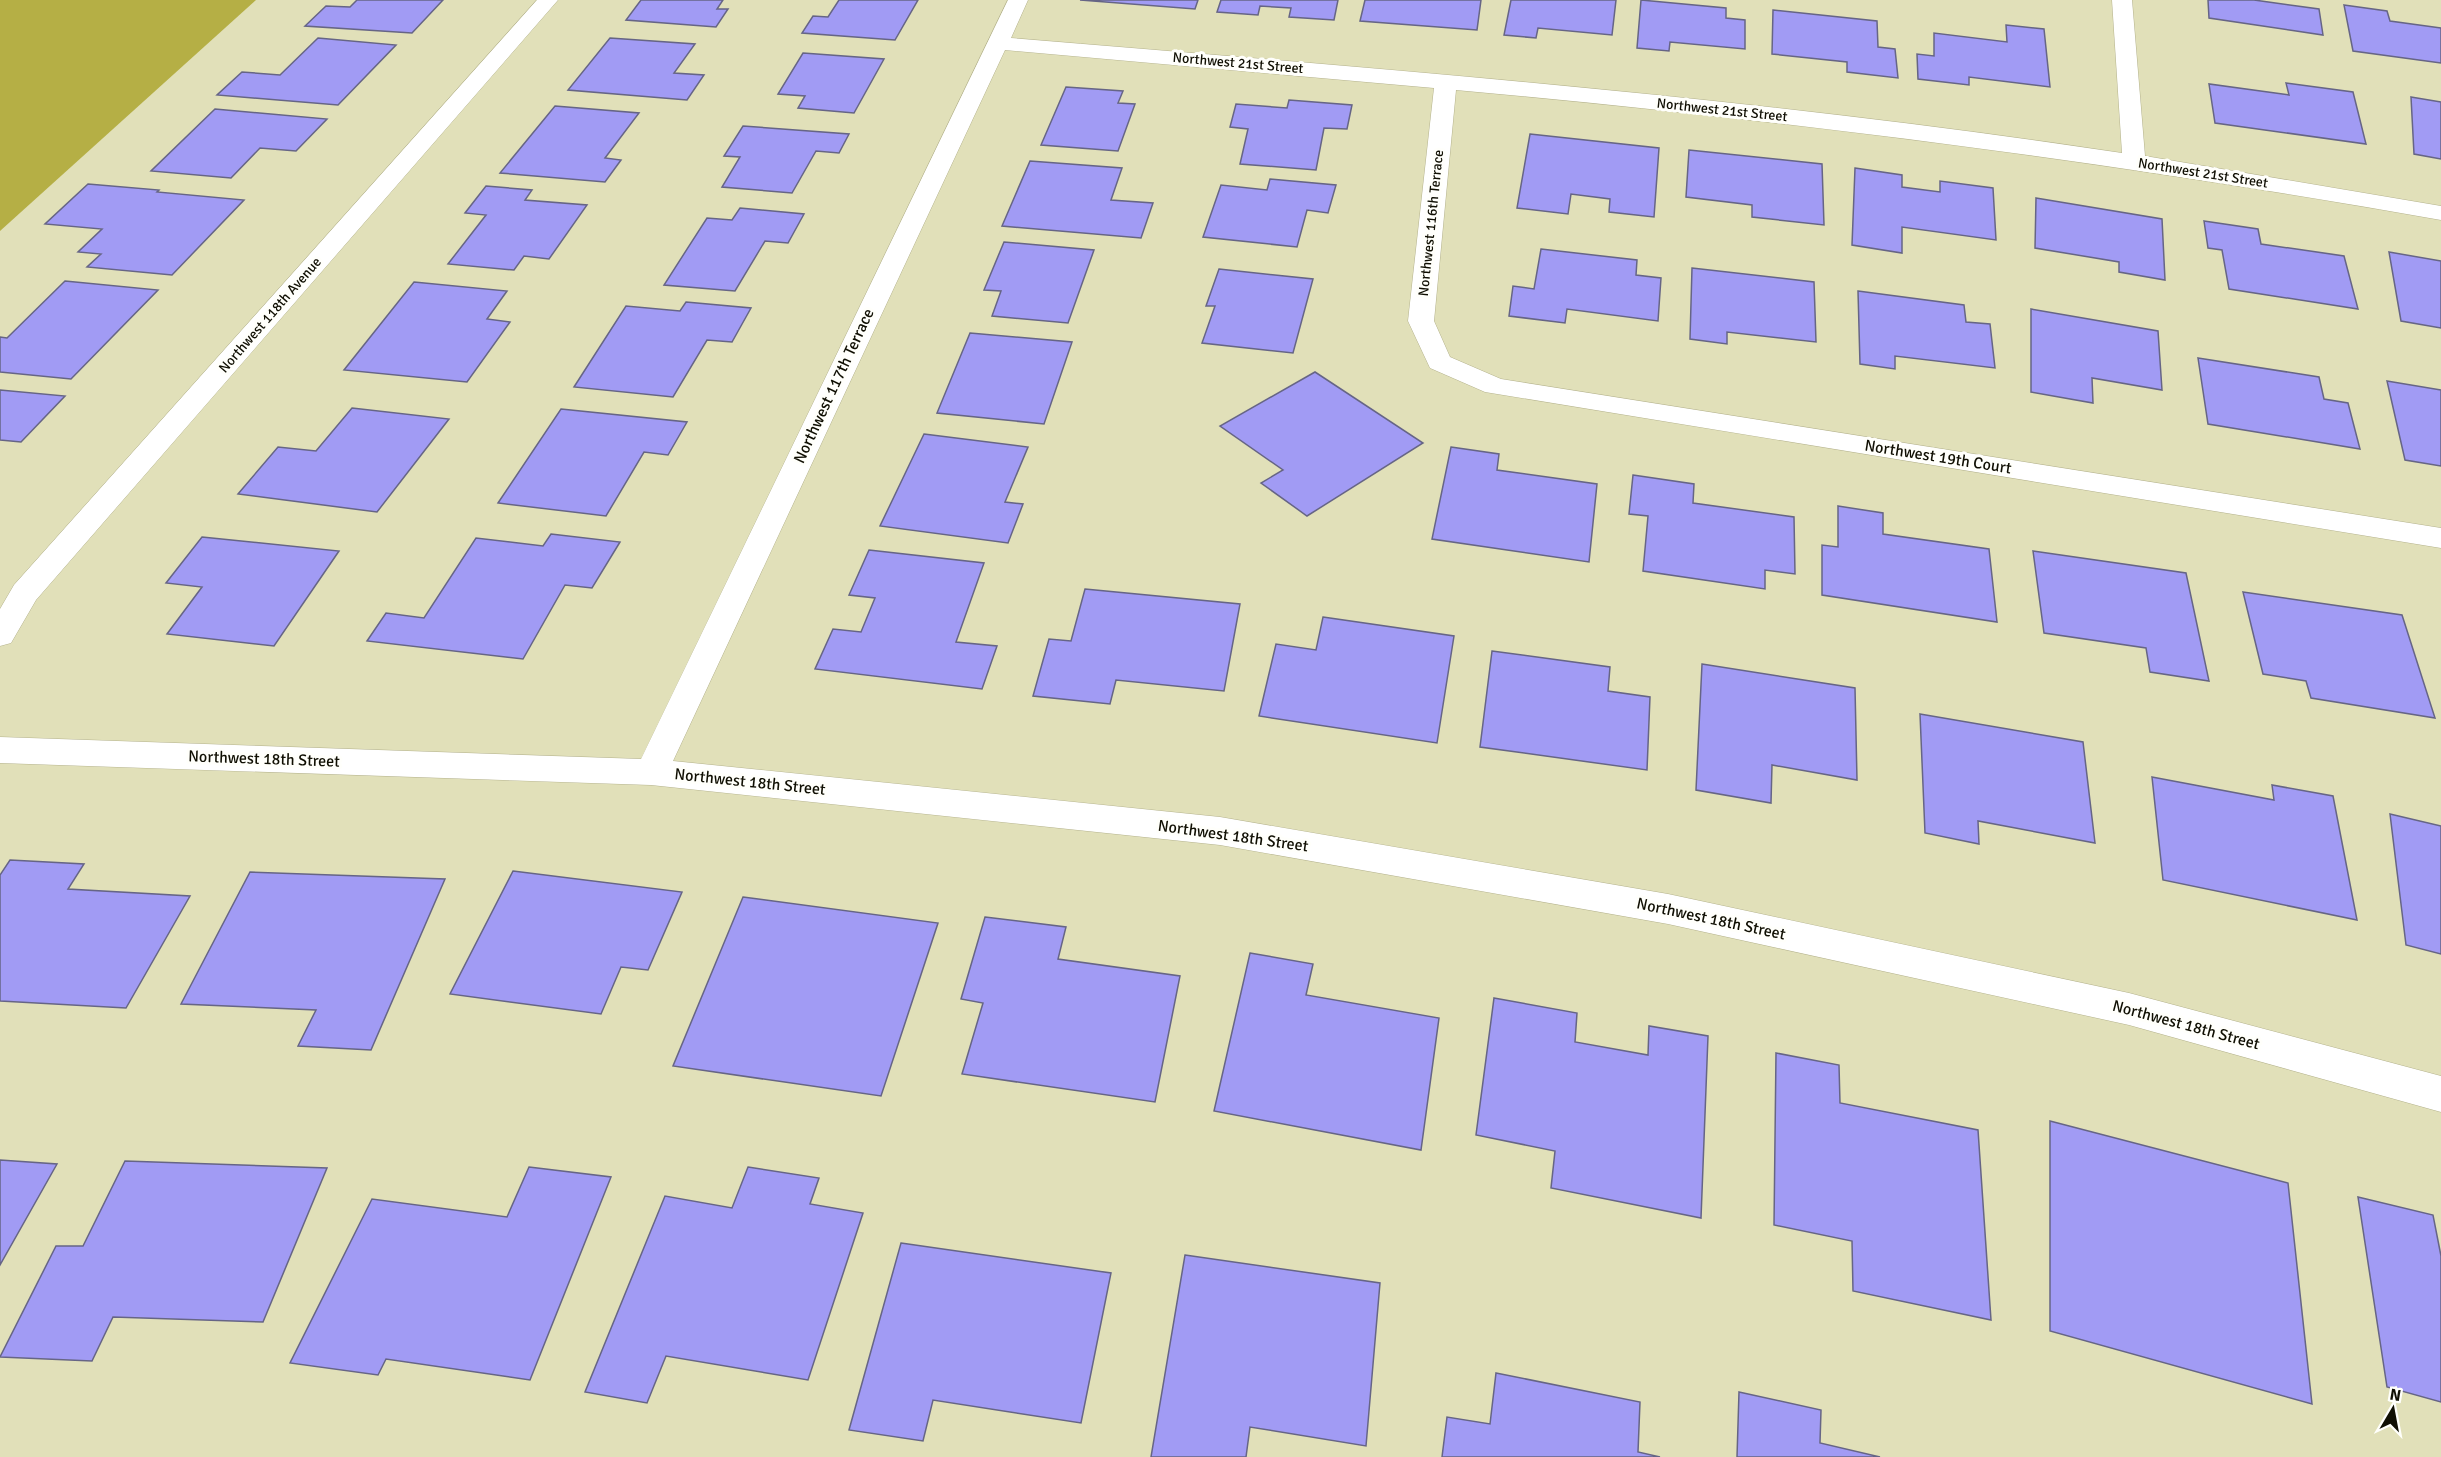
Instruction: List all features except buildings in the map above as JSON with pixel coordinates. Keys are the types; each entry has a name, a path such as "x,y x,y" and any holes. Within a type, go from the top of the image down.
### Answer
{"street":[{"name":"Northwest 118th Avenue","path":"0,635 25,593 548,0"},
{"name":"Northwest 117th Terrace","path":"651,772 1018,0"},
{"path":"2122,0 2134,161"},
{"name":"Northwest 21st Street","path":"998,43 1446,81 1767,114 2134,161 2441,213"},
{"name":"Northwest 116th Terrace","path":"1439,362 1421,321 1446,81"},
{"name":"Northwest 19th Court","path":"1439,362 1495,387 2441,538"},
{"name":"Northwest 18th Street","path":"0,750 651,772 1220,831 1668,909 2129,1009 2441,1094"}],"shaded area":[{"path":"0,0 256,0 0,231"}]}
